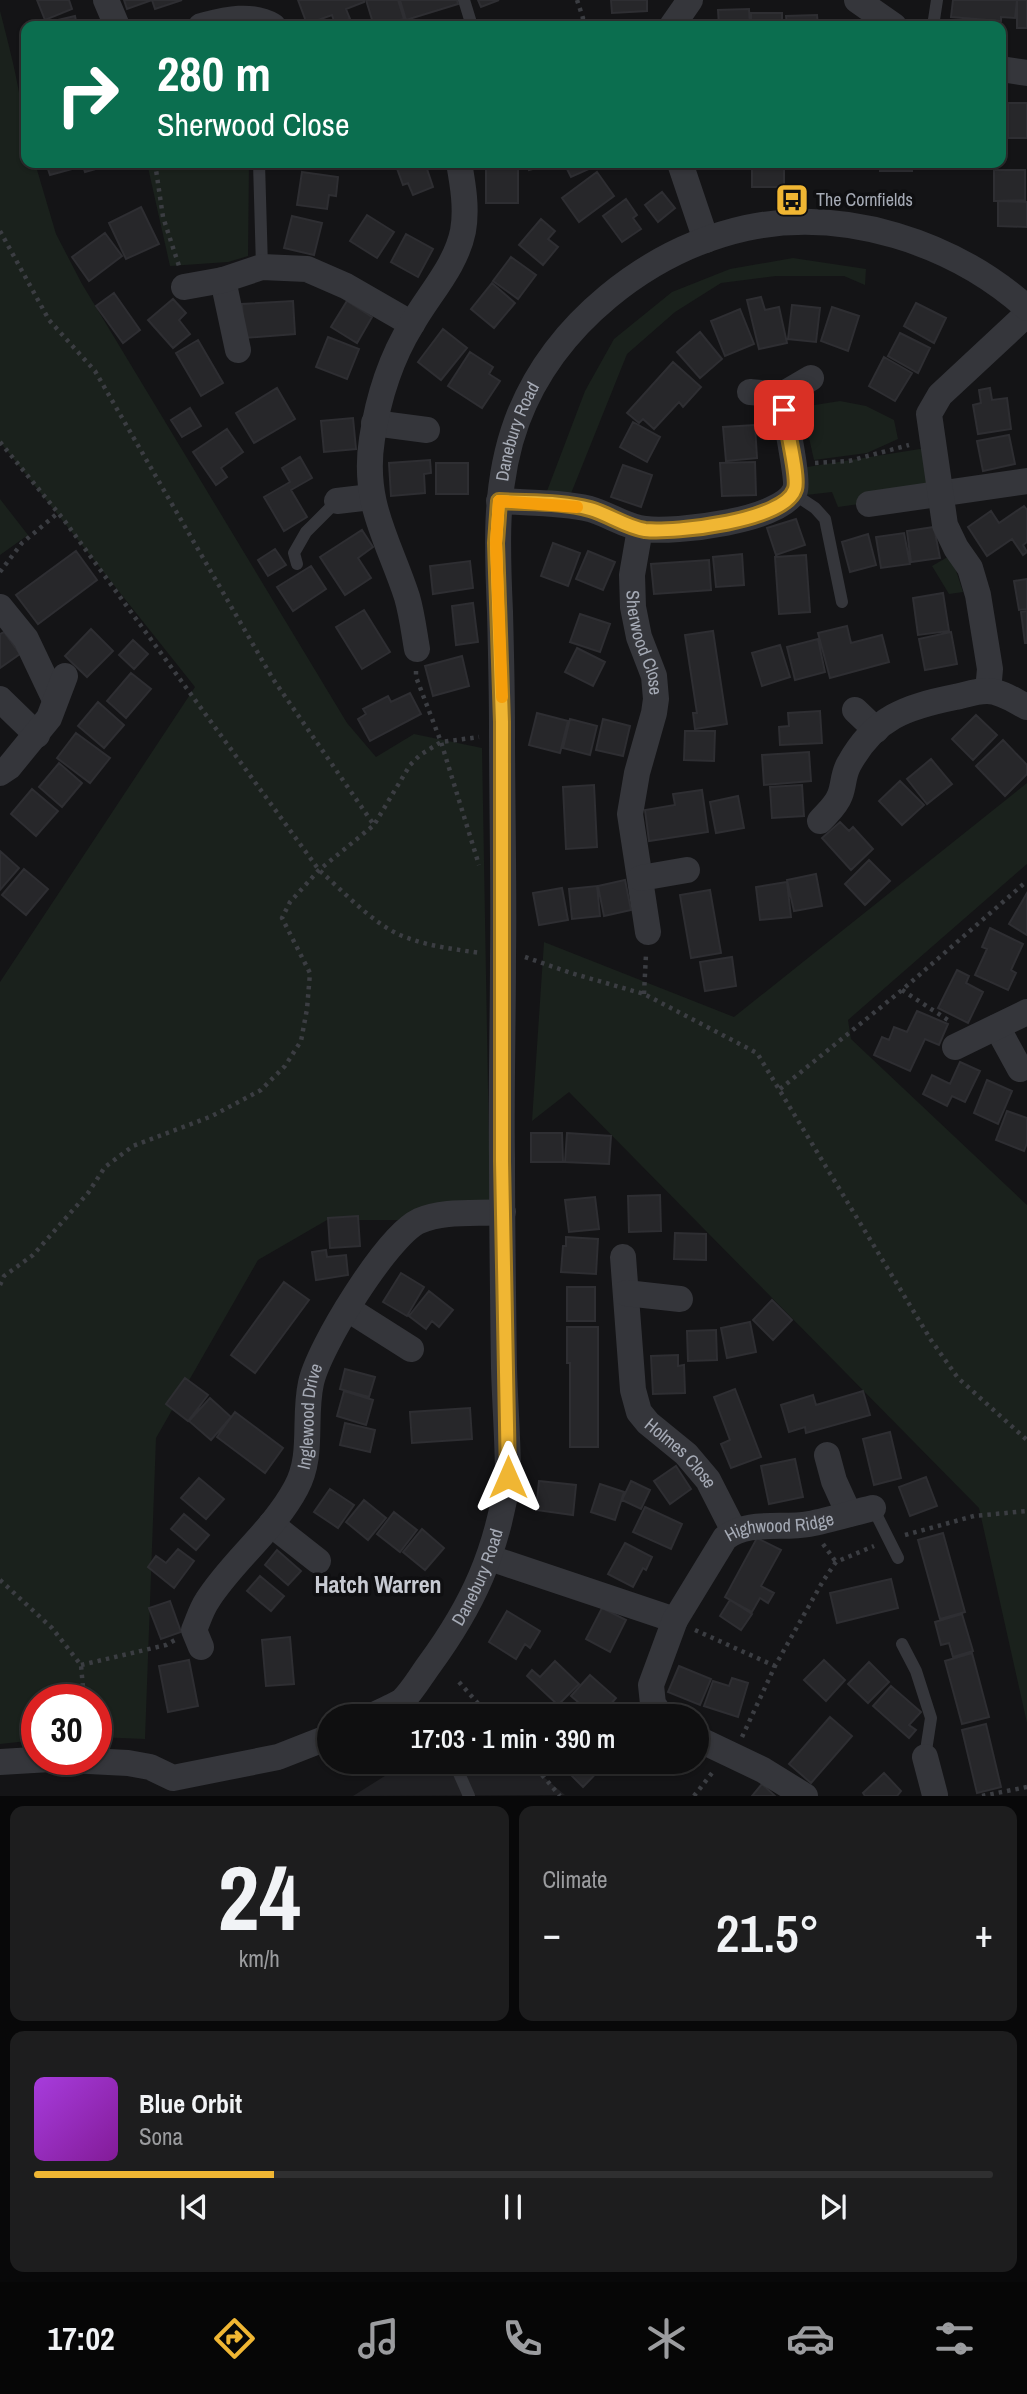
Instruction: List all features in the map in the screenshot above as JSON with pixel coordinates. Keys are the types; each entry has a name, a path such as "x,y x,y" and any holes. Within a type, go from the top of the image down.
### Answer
{"street":[{"path":"106,0 115,21"},
{"path":"675,21 690,0"},
{"path":"857,0 887,21"},
{"path":"225,21 268,17"},
{"path":"1006,70 1027,73"},
{"path":"417,649 408,601 371,497 370,457 374,423 390,368 412,324 452,261 459,245 465,220 460,168"},
{"path":"682,168 706,240"},
{"name":"Danebury Road","path":"412,1704 490,1558 501,1519 508,1477 503,1212 502,722 496,543 506,456 527,397 560,348 591,314 624,284 657,261 706,240 751,227 784,223 836,223 905,238 951,258 995,283 1027,308"},
{"path":"184,287 223,280 262,267 289,267 318,273 376,302 412,324"},
{"path":"223,280 238,351"},
{"path":"988,691 990,668 978,595 970,568 945,525 929,414 934,402 1027,314"},
{"path":"750,392 782,395 811,379"},
{"path":"499,501 552,503 588,508 640,529 668,531 745,518 776,509 789,500 796,482 782,395"},
{"path":"374,423 428,430"},
{"path":"869,504 1027,481"},
{"path":"337,501 371,497"},
{"name":"Sherwood Close","path":"640,529 632,576 633,607 639,637 654,676 656,699 631,806 632,838 648,932"},
{"path":"0,607 26,639 55,701"},
{"path":"0,773 9,767 37,735 48,718 65,676"},
{"path":"820,821 841,794 843,778 849,764 876,730 901,710 988,691 1001,694 1027,707"},
{"path":"0,699 37,735"},
{"path":"855,710 876,730"},
{"path":"640,878 687,870"},
{"path":"960,1045 1027,1012"},
{"path":"997,1027 1020,1069"},
{"name":"Inglewood Drive","path":"197,1639 206,1601 285,1506 302,1475 308,1448 311,1383 330,1340 348,1309 397,1238 418,1221 442,1214 503,1212"},
{"name":"Holmes Close","path":"623,1257 633,1390 639,1412 648,1423 687,1454 708,1480 734,1531"},
{"path":"626,1293 680,1299"},
{"path":"348,1309 411,1349"},
{"name":"Highwood Ridge","path":"653,1704 652,1685 675,1620 725,1538 734,1531 807,1524 861,1511 834,1480 827,1455"},
{"path":"271,1524 318,1561"},
{"path":"490,1558 675,1620"},
{"path":"0,1762 50,1759 128,1763 150,1767 172,1787 278,1757 317,1742"},
{"path":"709,1745 763,1770 805,1796"},
{"path":"925,1757 936,1795"}],"lane":[{"path":"464,0 470,21"},
{"path":"934,21 937,0"},
{"path":"259,168 262,267"},
{"path":"793,494 815,508 825,519 842,602"},
{"path":"297,564 294,553 306,532 337,501"},
{"name":"Highwood Ridge","path":"861,1511 889,1540 898,1558"},
{"path":"902,1644 916,1671 931,1718 925,1757"},
{"path":"459,1774 469,1796"}],"path":[{"path":"577,0 582,21"},
{"path":"156,168 163,217 184,287"},
{"path":"0,231 49,320 95,371 273,679 374,825"},
{"path":"793,464 849,461 932,439"},
{"path":"0,442 58,513 319,870 367,912 399,934 450,950 488,954"},
{"path":"0,453 5,448"},
{"path":"0,572 22,543 58,513"},
{"path":"417,649 416,677 441,742 477,862 483,870"},
{"path":"0,1284 4,1276 33,1255 88,1193 105,1167 134,1146 212,1116 261,1090 285,1066 301,1041 310,973 282,918 290,902 319,870 374,825 410,765 441,742 490,736"},
{"path":"780,1089 902,990 1027,881"},
{"path":"644,994 648,932"},
{"path":"524,957 571,974 644,994 757,1052 931,1340 958,1378 1027,1440"},
{"path":"902,990 956,1026 960,1045"},
{"path":"731,1756 775,1666 836,1562 889,1540 974,1516 1027,1511"},
{"path":"0,1580 52,1628 81,1665 83,1684"},
{"path":"675,1620 775,1666"},
{"path":"81,1665 197,1639"},
{"path":"459,1682 478,1704"},
{"path":"541,1774 560,1796"},
{"path":"982,1796 1027,1787"}],"shaded area":[{"path":"0,11 21,105 21,168 36,168 56,234 82,284 347,723 376,757 414,734 482,748 490,1203 402,1220 327,1220 258,1260 156,1438 145,1739 112,1738 112,1684 21,1684 21,1742 0,1744 0,982 195,687 0,442"},
{"path":"148,168 249,168 248,256 228,262 170,266"},
{"path":"793,258 866,269 865,285 844,276 776,276 721,283 675,312 627,354 570,496 547,491 585,391 614,339 672,292 730,269"},
{"path":"840,401 866,406 894,420 898,439 867,453 814,460 802,407"},
{"path":"926,448 936,493 838,507 832,492 806,495 801,468"},
{"path":"0,499 28,535 0,555"},
{"path":"951,555 963,592 949,594 932,566"},
{"path":"1027,783 1027,864 848,1020 851,1039 1027,1205 1027,1723 979,1508 569,1092 532,1121 544,942 734,1017"},
{"path":"388,1774 540,1774 565,1795 353,1796"}],"building":[{"path":"37,0 69,0 72,9 45,20"},
{"path":"124,0 152,0 127,9"},
{"path":"152,0 182,0 155,9"},
{"path":"298,0 364,0 346,9 350,19 334,21 332,15 315,21 306,21"},
{"path":"366,0 398,0 404,19 372,21"},
{"path":"400,0 457,0 458,4 406,20"},
{"path":"478,0 499,0 481,7"},
{"path":"611,0 647,0 647,11 612,13"},
{"path":"953,0 1017,0 1015,18 1001,17 1001,21 951,17"},
{"path":"1017,0 1027,0 1027,28 1017,28"},
{"path":"749,9 750,21 719,21 718,10"},
{"path":"751,13 782,13 782,21 751,21"},
{"path":"817,15 818,21 786,21 786,16"},
{"path":"75,16 76,21 54,21"},
{"path":"1008,103 1027,103 1027,138 1008,138"},
{"path":"48,168 76,168 50,175"},
{"path":"84,168 99,168 85,172"},
{"path":"397,168 427,168 433,187 413,195 408,183 403,185"},
{"path":"486,168 518,168 518,203 486,203"},
{"path":"566,168 591,168 571,177"},
{"path":"752,168 784,168 784,187 752,187"},
{"path":"880,168 912,168 912,171 880,171"},
{"path":"994,170 1025,170 1025,200 994,201"},
{"path":"302,172 338,177 336,196 329,195 327,209 297,205"},
{"path":"597,172 614,196 579,222 562,198"},
{"path":"662,192 675,208 658,222 645,205"},
{"path":"626,199 637,215 633,218 641,229 622,242 603,216"},
{"path":"998,201 1027,202 1027,227 998,226"},
{"path":"141,207 159,244 126,259 109,223"},
{"path":"367,215 394,232 377,258 350,241"},
{"path":"292,216 322,223 314,255 284,248"},
{"path":"541,219 555,231 548,239 558,247 543,265 519,245"},
{"path":"105,233 122,256 89,281 72,257"},
{"path":"406,234 433,249 418,277 391,262"},
{"path":"511,257 536,275 518,299 493,281"},
{"path":"492,283 515,303 494,328 471,309"},
{"path":"114,293 140,330 123,343 96,306"},
{"path":"761,297 765,310 779,307 787,343 759,349 747,300"},
{"path":"173,299 186,313 179,320 190,334 173,348 148,320"},
{"path":"293,301 295,334 244,338 242,304"},
{"path":"347,301 372,317 357,343 331,327"},
{"path":"916,303 946,318 934,343 904,326"},
{"path":"792,305 820,308 816,342 788,339"},
{"path":"832,307 859,316 848,351 821,341"},
{"path":"740,309 754,344 725,356 711,321"},
{"path":"443,329 467,348 441,380 418,362"},
{"path":"700,332 722,359 700,378 677,352"},
{"path":"900,333 930,348 918,373 888,356"},
{"path":"328,337 359,349 347,379 316,367"},
{"path":"198,340 223,383 201,396 176,353"},
{"path":"470,352 493,367 489,374 500,381 482,408 448,386"},
{"path":"884,357 912,373 895,401 869,386"},
{"path":"673,362 701,387 683,407 679,402 654,429 643,419 639,423 627,413"},
{"path":"277,388 295,419 254,443 236,413"},
{"path":"990,388 992,400 1007,398 1011,429 978,434 973,405 981,403 979,390"},
{"path":"190,408 201,426 182,437 171,420"},
{"path":"353,418 356,449 324,452 321,421"},
{"path":"633,422 660,437 647,462 620,447"},
{"path":"755,425 757,458 726,461 723,427"},
{"path":"227,429 243,452 221,468 227,477 216,485 193,452"},
{"path":"1009,435 1015,464 983,471 977,441"},
{"path":"300,457 312,478 291,490 307,517 284,531 264,497 290,482 282,468"},
{"path":"430,460 431,473 424,474 425,493 391,496 389,463"},
{"path":"755,462 756,495 722,496 720,463"},
{"path":"436,463 468,463 468,494 436,494"},
{"path":"623,465 652,475 641,507 611,497"},
{"path":"1024,506 1027,510 1027,542 1023,545 1027,552 1023,555 1012,539 987,556 968,527 991,511 999,523"},
{"path":"796,519 805,545 776,555 767,528"},
{"path":"934,527 940,558 911,562 907,531"},
{"path":"362,530 373,547 358,558 371,578 345,595 320,557"},
{"path":"904,533 910,564 881,568 876,537"},
{"path":"868,534 876,565 850,572 842,542"},
{"path":"553,543 580,553 568,586 541,576"},
{"path":"275,549 286,565 268,576 258,560"},
{"path":"76,551 97,580 38,624 16,595"},
{"path":"588,551 615,562 603,590 576,579"},
{"path":"742,554 744,585 716,587 713,557"},
{"path":"806,555 810,612 779,614 775,557"},
{"path":"709,560 711,590 654,594 651,564"},
{"path":"470,561 473,588 433,594 430,566"},
{"path":"311,566 326,589 293,611 277,587"},
{"path":"1027,579 1027,609 1019,610 1014,581"},
{"path":"943,593 949,631 918,635 913,598"},
{"path":"473,603 478,642 456,645 452,606"},
{"path":"364,610 390,652 362,669 336,627"},
{"path":"1027,611 1027,643 1025,643 1021,612"},
{"path":"580,614 610,624 600,652 570,642"},
{"path":"847,626 851,643 882,635 889,662 830,678 818,633"},
{"path":"91,629 113,651 87,677 65,656"},
{"path":"713,631 727,724 695,729 693,713 697,713 685,635"},
{"path":"4,632 20,654 0,668 0,634"},
{"path":"951,632 957,664 925,670 919,639"},
{"path":"818,639 825,672 795,680 787,647"},
{"path":"133,640 148,654 134,669 119,655"},
{"path":"780,645 790,677 762,686 752,653"},
{"path":"577,648 605,662 593,686 565,672"},
{"path":"462,656 469,686 433,696 425,666"},
{"path":"131,673 151,689 126,718 107,701"},
{"path":"410,693 421,714 370,741 358,719 366,714 363,709 388,696 391,702"},
{"path":"98,702 124,725 104,748 78,726"},
{"path":"820,711 822,743 780,745 779,727 789,726 788,713"},
{"path":"537,713 568,721 560,753 529,745"},
{"path":"976,715 997,735 973,760 952,739"},
{"path":"570,719 597,726 590,755 563,748"},
{"path":"603,719 630,726 623,756 596,750"},
{"path":"685,731 715,731 714,761 684,760"},
{"path":"76,733 110,758 90,783 57,758"},
{"path":"1003,740 1027,765 1027,774 1005,796 976,766"},
{"path":"809,752 811,781 764,785 762,755"},
{"path":"931,759 952,784 927,804 907,779"},
{"path":"59,763 82,783 62,807 39,787"},
{"path":"900,781 924,805 902,825 879,801"},
{"path":"594,785 597,847 566,849 563,787"},
{"path":"802,785 804,816 772,818 770,787"},
{"path":"32,789 58,811 36,836 11,814"},
{"path":"702,790 708,832 649,841 645,810 675,805 673,794"},
{"path":"738,796 744,828 716,833 710,802"},
{"path":"840,822 849,831 853,827 873,849 851,870 822,838"},
{"path":"0,851 19,868 0,890"},
{"path":"869,860 890,881 865,905 845,884"},
{"path":"24,869 48,889 26,915 2,895"},
{"path":"816,874 822,906 794,911 787,880"},
{"path":"625,880 631,910 604,916 598,886"},
{"path":"787,882 791,917 760,920 756,887"},
{"path":"597,886 600,916 572,919 569,889"},
{"path":"562,888 568,920 539,925 533,893"},
{"path":"710,890 721,953 691,958 680,895"},
{"path":"1027,893 1027,935 1009,924"},
{"path":"990,928 1023,944 1011,970 1016,973 1008,990 975,975 987,949 982,947"},
{"path":"732,957 736,986 705,991 700,962"},
{"path":"957,970 969,976 966,983 983,992 968,1023 938,1008"},
{"path":"917,1011 948,1024 939,1045 925,1039 910,1071 874,1055 882,1037 889,1040 894,1027 907,1032"},
{"path":"960,1062 980,1071 965,1102 952,1096 947,1106 923,1094 932,1075 950,1084"},
{"path":"987,1080 1012,1091 998,1124 974,1113"},
{"path":"1007,1111 1027,1118 1027,1143 1024,1151 996,1140"},
{"path":"531,1133 562,1133 563,1162 531,1162"},
{"path":"567,1133 611,1136 609,1164 565,1162"},
{"path":"660,1195 661,1231 629,1232 628,1196"},
{"path":"595,1197 599,1229 569,1232 565,1200"},
{"path":"358,1216 360,1246 330,1248 328,1218"},
{"path":"675,1233 706,1234 706,1260 674,1259"},
{"path":"566,1237 598,1239 596,1274 561,1272"},
{"path":"326,1250 327,1257 346,1255 348,1275 316,1280 312,1252"},
{"path":"401,1273 424,1287 407,1316 383,1302"},
{"path":"284,1282 309,1300 255,1373 231,1355"},
{"path":"567,1287 595,1287 595,1321 567,1321"},
{"path":"429,1291 453,1310 439,1327 432,1321 426,1329 409,1316"},
{"path":"772,1300 792,1320 773,1340 753,1320"},
{"path":"750,1322 756,1352 727,1358 721,1328"},
{"path":"567,1327 598,1327 598,1447 570,1447"},
{"path":"716,1330 717,1360 688,1361 687,1331"},
{"path":"678,1355 678,1366 684,1365 685,1393 653,1394 651,1356"},
{"path":"345,1369 375,1377 369,1397 340,1389"},
{"path":"185,1378 208,1395 188,1421 166,1404"},
{"path":"735,1389 761,1457 731,1468 721,1444 730,1440 714,1397"},
{"path":"344,1391 373,1400 366,1425 337,1416"},
{"path":"863,1391 870,1415 806,1433 805,1427 789,1432 781,1405 813,1395 816,1405"},
{"path":"210,1398 231,1417 211,1440 189,1421"},
{"path":"470,1408 472,1439 412,1443 410,1412"},
{"path":"235,1412 283,1448 265,1473 217,1437"},
{"path":"345,1423 375,1430 370,1452 340,1445"},
{"path":"890,1432 901,1478 874,1485 863,1439"},
{"path":"795,1459 803,1497 769,1504 761,1466"},
{"path":"676,1466 691,1489 670,1504 654,1481"},
{"path":"926,1477 937,1506 910,1516 899,1487"},
{"path":"199,1478 224,1499 206,1519 181,1498"},
{"path":"539,1481 576,1485 573,1515 536,1510"},
{"path":"631,1481 650,1490 641,1509 622,1500"},
{"path":"600,1484 624,1492 615,1520 591,1512"},
{"path":"330,1489 354,1505 338,1528 314,1512"},
{"path":"364,1500 386,1518 368,1540 346,1522"},
{"path":"645,1507 682,1524 671,1549 633,1532"},
{"path":"394,1512 417,1530 400,1552 377,1534"},
{"path":"184,1514 209,1535 196,1550 171,1529"},
{"path":"422,1529 444,1548 425,1570 403,1552"},
{"path":"943,1533 965,1612 940,1619 918,1540"},
{"path":"757,1538 781,1550 761,1586 774,1593 768,1603 760,1598 752,1612 725,1597"},
{"path":"625,1543 652,1557 633,1587 608,1574"},
{"path":"178,1549 194,1561 174,1588 148,1567 156,1556 166,1563"},
{"path":"277,1550 301,1571 288,1585 265,1565"},
{"path":"260,1576 284,1596 271,1611 247,1591"},
{"path":"891,1579 898,1608 837,1623 830,1593"},
{"path":"730,1600 752,1614 741,1630 720,1616"},
{"path":"170,1601 181,1632 161,1639 149,1608"},
{"path":"602,1608 626,1620 610,1652 586,1639"},
{"path":"507,1611 540,1631 530,1648 525,1644 516,1659 489,1642"},
{"path":"962,1614 973,1651 953,1657 949,1643 941,1645 935,1622"},
{"path":"290,1637 294,1684 266,1686 262,1640"},
{"path":"972,1653 989,1717 962,1724 945,1661"},
{"path":"189,1660 198,1706 168,1712 159,1666"},
{"path":"824,1660 845,1680 826,1701 804,1680"},
{"path":"555,1661 579,1684 557,1704 527,1676 532,1670 540,1677"},
{"path":"869,1662 889,1682 868,1703 848,1684"},
{"path":"679,1666 711,1679 700,1704 668,1692"},
{"path":"590,1675 616,1698 611,1704 580,1704 571,1696"},
{"path":"732,1678 748,1683 738,1717 705,1704 713,1681 729,1686"},
{"path":"891,1686 921,1712 909,1725 916,1730 909,1738 873,1706"},
{"path":"830,1717 852,1736 811,1783 789,1764"},
{"path":"986,1724 1001,1787 977,1793 962,1730"},
{"path":"884,1773 901,1791 897,1796 865,1796 863,1793"},
{"path":"570,1774 595,1774 583,1787"},
{"path":"762,1784 775,1796 752,1796"}],"slow traffic":[{"path":"502,697 496,543 499,501 577,507"}],"place":[{"name":"The Cornfields","path":"792,200"}],"district":[{"name":"Hatch Warren","path":"378,1585"}],"route":[{"path":"508,1477 501,1085 502,722 496,543 499,501 552,503 588,508 640,529 668,531 764,513 783,505 796,487 784,410"}]}
